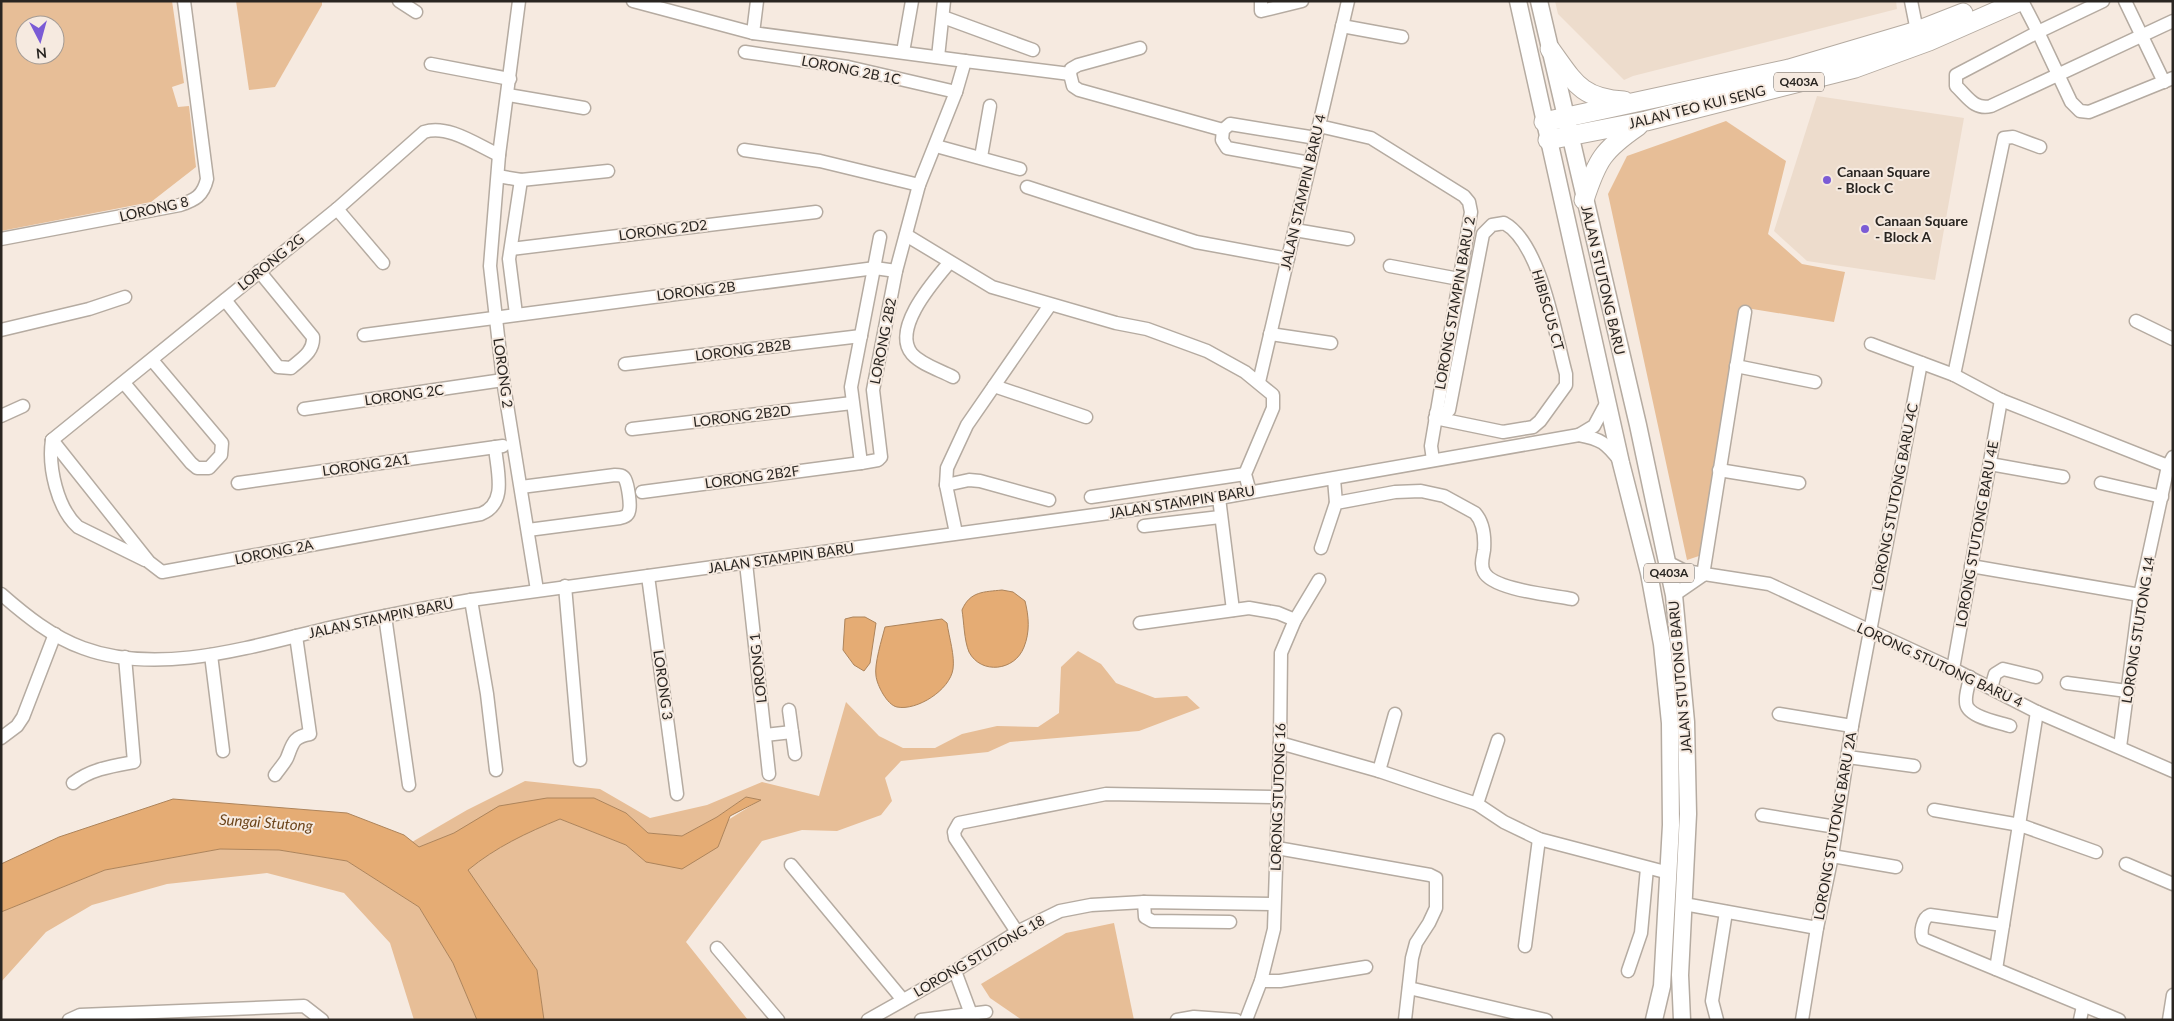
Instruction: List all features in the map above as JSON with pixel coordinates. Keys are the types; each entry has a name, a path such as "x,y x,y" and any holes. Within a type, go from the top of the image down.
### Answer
{"highway":[{"name":"JALAN TEO KUI SENG","path":"1568,127 1643,102 1789,70 1917,31 1993,1"},
{"name":"JALAN TEO KUI SENG","path":"1568,127 1646,121 1854,68 1929,41 2021,1"},
{"path":"1550,49 1575,82 1590,95 1603,100 1643,102"},
{"path":"1584,200 1596,165 1605,152 1619,138 1646,121"},
{"path":"1546,131 1568,127"}],"main road":[{"name":"JALAN STUTONG BARU","path":"1518,1 1621,463 1649,573 1662,644 1670,723 1672,816 1662,986 1654,1020"},
{"name":"JALAN STUTONG BARU","path":"1539,1 1638,425 1674,594 1686,722 1688,814 1680,975 1682,1020"}],"street":[{"name":"LORONG 8","path":"1,239 180,205 196,199 205,190 207,179 184,1"},
{"path":"400,1 416,12"},
{"name":"LORONG 2","path":"519,1 499,155 490,266 504,380 537,590"},
{"path":"633,1 752,33 1070,74"},
{"path":"752,33 757,1"},
{"path":"903,52 912,1"},
{"path":"938,57 944,1"},
{"path":"1261,1 1262,11 1302,1"},
{"name":"JALAN STAMPIN BARU 4","path":"1259,382 1348,1"},
{"path":"1911,1 1917,31"},
{"path":"2021,1 2060,75 2071,102 2080,111 2089,112 2168,80 2142,36 2125,1"},
{"path":"2103,1 1956,74 1956,86 1976,106 1982,108 2060,75 2173,21"},
{"path":"943,17 1033,50"},
{"path":"1342,26 1402,37"},
{"path":"1140,48 1078,65 1071,70 1070,74 1074,86 1079,90 1223,130"},
{"name":"LORONG 2B 1C","path":"745,52 848,67 956,92"},
{"name":"LORONG 2B2","path":"861,463 878,460 881,457 873,390 896,271 919,185 936,146 965,61"},
{"path":"431,64 510,78"},
{"path":"508,95 584,108"},
{"path":"981,157 990,106"},
{"path":"1310,163 1226,148 1222,140 1223,130 1230,124 1317,132"},
{"name":"LORONG 2G","path":"52,440 152,360 184,331 337,209 424,132 434,129 445,131 499,155"},
{"name":"LORONG STAMPIN BARU 2","path":"1317,132 1371,138 1456,190 1469,202 1471,212 1431,446 1433,460"},
{"path":"1954,375 2004,138 2013,136 2040,147"},
{"path":"936,146 1020,169"},
{"path":"744,150 820,161 919,185"},
{"path":"498,176 521,180 608,171"},
{"path":"516,314 509,259 521,180"},
{"path":"1027,187 1196,242 1288,260"},
{"path":"337,209 383,263"},
{"name":"LORONG 2D2","path":"511,249 816,212"},
{"name":"HIBISCUS CT","path":"1504,223 1521,236 1539,274 1566,374 1566,385 1540,421 1533,427 1503,432 1436,416 1446,414 1449,410 1483,234 1492,225 1504,223"},
{"path":"1294,230 1348,239"},
{"path":"906,235 992,287 1050,305 1164,335 1208,351 1259,382 1270,391 1274,399 1273,408 1245,474 1250,492"},
{"path":"861,463 851,387 880,238"},
{"path":"950,263 912,314 908,329 908,344 910,352 916,358 953,377"},
{"path":"1390,266 1459,279"},
{"name":"LORONG 2B","path":"364,335 875,268 896,271"},
{"path":"225,300 278,368 291,368 310,351 314,345 313,337 259,271"},
{"path":"1,330 89,309 124,297"},
{"path":"956,533 946,485 947,468 956,446 967,424 1050,305"},
{"path":"1674,594 1703,576 1744,312"},
{"path":"2136,321 2173,339"},
{"path":"1270,334 1331,343"},
{"name":"LORONG 2B2B","path":"626,364 861,336"},
{"path":"1871,344 1954,375 2001,400 2170,461"},
{"path":"124,383 191,463 197,468 209,468 221,455 222,443 152,360"},
{"name":"LORONG STUTONG BARU 4C","path":"1870,632 1920,363"},
{"path":"1736,366 1815,382"},
{"name":"LORONG 2C","path":"304,409 504,380"},
{"path":"994,386 1086,416"},
{"path":"1579,435 1594,426 1608,400"},
{"name":"LORONG STUTONG BARU 4E","path":"1953,669 2001,400"},
{"name":"LORONG 2B2D","path":"632,429 852,403"},
{"path":"1,416 23,406"},
{"name":"JALAN STAMPIN BARU","path":"1,594 25,614 55,634 84,648 125,657 179,658 211,655 385,616 470,600 1219,498 1579,435 1592,437 1606,444 1621,463"},
{"path":"52,440 52,466 64,508 71,521 78,527 149,562"},
{"name":"LORONG 2A","path":"52,440 149,562 157,569 167,572 481,514 491,510 496,504 499,495 495,447"},
{"name":"LORONG 2A1","path":"238,483 514,445"},
{"name":"LORONG STUTONG 14","path":"2120,746 2140,595 2170,461"},
{"name":"LORONG 2B2F","path":"642,492 861,463"},
{"path":"1990,464 2064,476"},
{"path":"1719,470 1799,483"},
{"path":"1091,496 1245,474"},
{"path":"521,487 615,475 625,479 630,511 627,516 528,530"},
{"path":"1321,548 1336,503 1334,478"},
{"path":"946,485 969,480 1049,500"},
{"path":"2101,483 2162,497"},
{"path":"1336,503 1395,492 1421,491 1444,496 1475,513 1480,518 1485,540 1482,566 1485,574 1491,580 1514,588 1572,598"},
{"path":"1219,498 1233,610"},
{"path":"1144,526 1220,517"},
{"name":"LORONG STUTONG BARU 4","path":"1666,557 1669,563 1685,571 1703,576 1769,584 1970,677 2037,712 2120,746 2173,771"},
{"name":"LORONG 1","path":"746,563 769,774"},
{"path":"1971,566 2140,595"},
{"name":"LORONG 3","path":"648,576 677,794"},
{"name":"LORONG STUTONG 16","path":"1246,1020 1261,981 1274,930 1279,796 1281,653 1294,620 1319,580"},
{"path":"565,586 580,760"},
{"path":"470,600 487,694 496,770"},
{"path":"1140,623 1233,610 1262,609 1294,620"},
{"path":"385,616 410,785"},
{"name":"LORONG STUTONG BARU 2A","path":"1802,1020 1817,928 1832,856 1852,726 1870,632"},
{"path":"1,738 17,726 23,717 55,634"},
{"path":"275,775 286,759 291,743 299,736 310,734 296,636"},
{"path":"211,655 223,751"},
{"path":"73,783 91,772 134,762 125,657"},
{"path":"1991,688 1995,674 2003,669 2036,677"},
{"path":"1970,677 1966,701 1968,708 1973,713 2010,726"},
{"path":"2067,683 2128,691"},
{"path":"789,710 795,754"},
{"path":"1996,969 2037,712"},
{"path":"1379,771 1395,714"},
{"path":"1779,714 1852,726"},
{"path":"765,735 792,732"},
{"path":"1477,804 1498,740"},
{"path":"1280,743 1379,771 1477,804 1504,822 1539,839 1669,874"},
{"path":"1848,757 1914,766"},
{"path":"1017,932 956,838 954,832 959,823 1106,794 1279,796"},
{"path":"1934,810 2020,825 2096,852"},
{"path":"1762,815 1836,827"},
{"path":"1524,946 1539,839"},
{"path":"1277,848 1430,875 1436,878 1436,908 1430,923 1416,943 1405,1020"},
{"path":"1832,856 1896,867"},
{"path":"2126,864 2173,884"},
{"path":"791,865 903,1000"},
{"path":"1628,971 1641,933 1647,868"},
{"path":"1144,902 1145,917 1148,920 1230,922"},
{"name":"LORONG STUTONG 18","path":"868,1020 891,1015 903,1000 955,971 1017,932 1060,911 1091,905 1144,902 1274,904"},
{"path":"1214,902 1216,922"},
{"path":"1684,904 1817,928"},
{"path":"1716,1020 1712,1001 1726,912"},
{"path":"2003,925 1930,915 1924,920 1921,934 1924,939 2119,1020"},
{"path":"717,948 778,1020"},
{"path":"1261,981 1280,981 1366,967"},
{"path":"955,971 971,1014"},
{"path":"1409,988 1546,1020"},
{"path":"2169,1020 2173,996"},
{"path":"69,1020 80,1015 304,1006 322,1020"},
{"path":"2080,1020 2083,1006"},
{"path":"921,1020 986,1012"},
{"path":"1177,1020 1194,1017 1236,1020"}],"shaded area":[{"path":"1,1 172,1 184,83 172,87 178,107 189,106 196,167 151,202 1,231"},
{"path":"236,1 322,1 322,5 275,87 249,90"},
{"path":"1555,1 1896,1 1897,9 1633,76 1624,80 1558,14"},
{"path":"1817,96 1964,118 1935,280 1807,261 1774,231"},
{"path":"1726,121 1786,161 1768,234 1802,264 1845,272 1834,322 1740,307 1699,556 1687,560 1608,194 1627,156"},
{"path":"1078,651 1101,664 1116,683 1155,698 1187,696 1200,708 1139,731 1010,742 988,752 901,761 885,778 892,801 881,815 837,831 802,830 762,841 686,942 748,1020 544,1020 537,970 467,870 489,854 512,841 560,819 626,845 646,862 718,847 728,820 760,800 746,797 717,817 682,836 648,833 626,813 594,798 454,833 419,847 412,842 467,810 525,781 600,789 650,818 707,805 762,782 819,796 846,702 879,736 903,748 935,748 962,734 997,726 1038,727 1059,713 1061,667"},
{"path":"220,849 279,850 347,861 419,907 453,963 477,1020 414,1020 390,943 344,893 267,873 167,884 92,905 46,932 1,982 1,912 105,870"},
{"path":"1114,923 1134,1020 1022,1020 990,998 981,984 1066,933"}],"water":[{"path":"1002,590 1013,592 1025,601 1028,619 1027,636 1020,655 1013,661 998,667 989,667 974,659 969,652 962,610 973,596 984,592"},
{"path":"865,617 876,623 870,663 864,671 854,665 843,650 845,619"},
{"path":"942,619 947,623 953,652 951,677 939,691 923,702 905,707 893,705 883,694 876,676 877,658 885,627"},
{"name":"Sungai Stutong","path":"746,797 761,800 730,816 718,847 682,869 646,862 626,845 560,819 512,841 489,854 468,870 537,970 544,1020 477,1020 453,963 419,907 347,861 279,850 220,849 105,870 1,912 1,864 59,837 173,799 347,813 404,835 419,847 454,833 499,806 547,798 594,798 626,813 648,833 682,836 717,817"}],"place":[{"name":"Canaan Square - Block C","path":"1827,180"},
{"name":"Canaan Square - Block A","path":"1865,229"}]}
